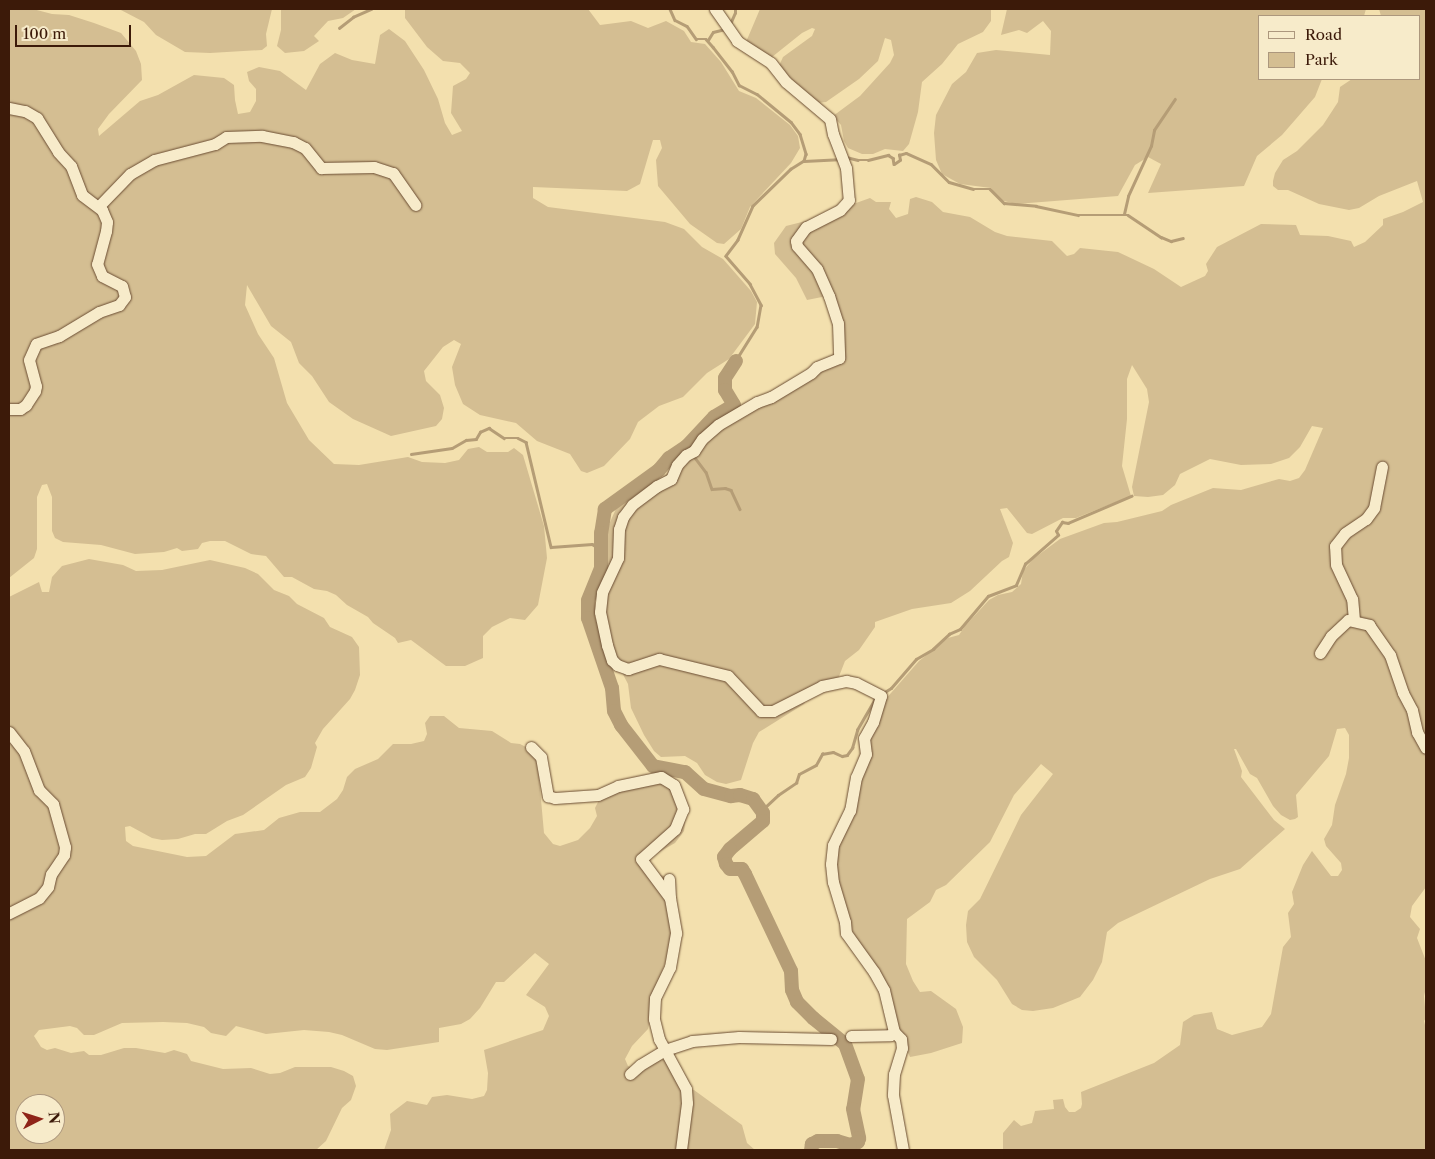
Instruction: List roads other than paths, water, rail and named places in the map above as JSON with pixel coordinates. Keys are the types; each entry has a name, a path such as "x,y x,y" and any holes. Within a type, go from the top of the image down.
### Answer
{"street":[{"path":"715,9 737,41 771,63 786,82 830,119 833,134 846,168 849,200 840,210 806,227 796,241 797,246 817,269 829,296 838,323 839,358 818,367 811,374 718,425 702,440 694,451 686,455 677,465 671,478 632,505 623,518 619,529 616,566 602,593 600,612 607,645 612,660 617,665 628,669 659,659 728,676 736,682 761,711 773,711 822,686 846,681 856,683 881,696 873,722 864,738 866,754 856,777 850,810 833,845 831,864 833,882 845,922 846,933 874,972 884,990 894,1032 901,1039 902,1048 894,1074 893,1095 903,1150"},
{"path":"9,108 25,111 37,118 58,152 75,172 82,194 98,206 105,216 106,231 97,264 102,276 122,286 125,297 119,305 99,312 59,336 36,344 28,360 35,380 35,391 26,405 20,409 9,409"},
{"path":"98,206 130,174 154,160 215,144 226,137 262,136 293,142 305,148 320,168 374,167 393,173 415,204"},
{"path":"1354,620 1352,600 1336,564 1336,546 1345,533 1366,519 1374,508 1382,467"},
{"path":"1320,653 1331,636 1348,620 1368,625 1386,648 1396,668 1403,693 1412,710 1417,732 1426,748"},
{"path":"9,732 24,751 38,790 53,804 66,847 64,855 51,874 48,887 39,898 9,914"},
{"path":"531,747 541,757 548,796 555,798 598,795 618,786 661,778 674,785 683,808 676,829 641,859 670,898"},
{"path":"669,879 670,898 675,924 675,942 670,967 655,998 654,1019 655,1031 686,1089 687,1104 681,1150"},
{"path":"850,1036 890,1035 894,1032"},
{"path":"630,1074 640,1065 665,1050 683,1043 709,1038 831,1039"}],"waterway":[{"path":"339,28 353,17 371,9"},
{"path":"670,9 675,20 687,26 696,39 706,39 732,71 739,85 757,94 791,122 800,134 806,154 804,161 791,169 753,206 738,240 726,256 750,284 761,305 757,327 736,361"},
{"path":"730,24 735,9"},
{"path":"708,40 713,32 725,29"},
{"path":"1124,214 1128,196 1151,146 1154,130 1175,99"},
{"path":"846,157 868,160 888,155 893,158 894,164 900,160 899,155 906,153 931,164 949,182 973,189 990,189 1004,203 1036,206 1078,215 1128,215 1161,237 1171,241 1183,238"},
{"path":"804,161 838,159"},
{"path":"736,361 725,378 725,390 734,405 714,417 687,446 669,458 659,470 605,509 601,533 601,568 588,601 588,618 612,688 614,711 621,725 653,766 685,772 704,789 753,799 763,813 763,821 730,849 724,857 726,864 730,869 742,869 745,874 791,971 792,990 797,1002 813,1018 845,1044 858,1079 853,1109 859,1138 858,1142 850,1145 837,1141 818,1141 812,1144 811,1150"},
{"path":"411,454 452,448 466,440 476,439 480,432 489,428 504,438 518,438 526,442 551,547 592,544 602,550"},
{"path":"693,455 706,472 712,489 725,488 731,490 740,509"},
{"path":"883,693 891,688 916,659 933,649 949,634 960,629 988,596 1016,585 1025,564 1058,535 1056,531 1062,522 1068,523 1131,496"},
{"path":"761,811 778,795 796,783 799,774 816,765 822,754 833,752 842,756 847,755 852,748 857,730 876,697"}]}
